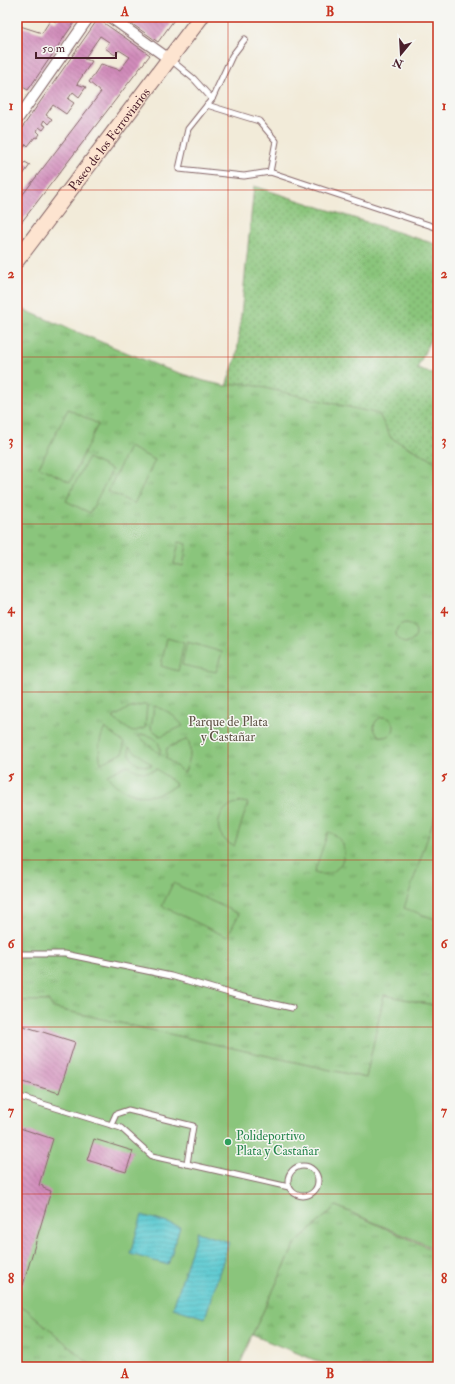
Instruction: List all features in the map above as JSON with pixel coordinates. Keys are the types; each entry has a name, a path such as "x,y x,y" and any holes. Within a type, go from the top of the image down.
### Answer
{"main road":[{"name":"Paseo de los Ferroviarios","path":"17,260 201,17"}],"street":[{"path":"17,120 89,17"},
{"path":"110,17 169,59"}],"lane":[{"path":"245,39 232,56 212,99 188,129 179,169 244,176 270,172 438,228"},
{"path":"169,59 194,79 212,99"},
{"path":"207,105 259,121 276,141 270,172"},
{"path":"17,953 65,954 171,976 246,998 292,1008"},
{"path":"17,1096 121,1128 152,1156 289,1187 296,1195 308,1195 315,1190 318,1177 310,1167 297,1166 288,1176 287,1180 289,1187"},
{"path":"111,1125 116,1114 128,1110 193,1126 187,1164"}],"green space":[{"path":"254,186 438,245 438,322 417,369 438,375 438,463 391,438 226,386 237,355"},
{"name":"Parque de Plata y Castañar","path":"17,307 164,368 204,381 226,386 243,383 379,414 391,438 438,463 438,1006 384,995 366,1078 52,1008 49,1001 17,1001"},
{"path":"68,409 98,424 70,482 39,467"},
{"path":"129,447 155,460 134,504 108,491"},
{"path":"88,458 112,470 90,513 66,501"},
{"path":"179,542 187,544 183,566 174,564"},
{"path":"406,623 413,626 416,633 413,640 406,643 399,640 396,633 399,626"},
{"path":"167,638 184,643 178,671 161,666"},
{"path":"187,642 222,652 216,672 182,665"},
{"path":"147,705 145,728 132,732 113,718 127,709"},
{"path":"154,706 170,713 183,726 161,736 151,729"},
{"path":"384,717 391,720 394,727 391,734 384,737 377,734 374,727 377,720"},
{"path":"105,728 124,743 123,753 101,763 101,736"},
{"path":"138,736 153,737 158,742 160,746 160,754"},
{"path":"188,739 190,756 184,773 166,758 167,748"},
{"path":"129,747 152,765 143,766 135,762 130,756"},
{"path":"128,765 135,770 142,772 150,772 157,769 176,784 168,790 149,796 130,793 113,783 107,775"},
{"path":"242,802 248,803 234,846 226,841 221,835 219,821 221,814 226,808 233,804"},
{"path":"438,807 438,920 404,908"},
{"path":"328,832 337,837 342,844 344,852 343,860 339,867 332,872 324,874 314,873"},
{"path":"173,883 239,914 227,937 162,906"},
{"name":"Polideportivo Plata y Castañar","path":"384,995 438,1006 438,1250 336,1206 295,1244 252,1335 239,1367 93,1367 25,1308 17,1306 17,1001 49,1001 53,1008 366,1078"},
{"path":"336,1206 438,1252 438,1367 332,1367 252,1335 295,1244"},
{"path":"17,1306 25,1308 93,1367 17,1367"}],"water":[{"path":"142,1215 180,1227 168,1265 130,1254"},
{"path":"197,1232 229,1242 205,1318 173,1308"}],"building":[{"path":"59,17 78,17 28,90 19,85 17,89 17,73 23,65 17,62 17,25 42,33 51,19 56,22"},
{"path":"122,17 151,17 156,21 158,17 176,17 158,42"},
{"path":"98,19 150,55 17,228 17,202 101,92 89,82 101,64 120,70 130,57 119,50 115,55 105,48 109,42 100,36 84,59 92,61 77,84 86,87 79,97 73,92 68,99 74,103 66,114 53,105 46,115 52,119 48,124 44,120 42,124 46,126 43,130 39,127 37,131 40,134 37,138 35,137 28,146 26,144 17,156 17,135"},
{"path":"25,162 30,165 17,183 17,164 21,167"},
{"path":"17,1024 75,1042 59,1093 17,1080"},
{"path":"17,1127 53,1139 39,1185 51,1191 23,1285 17,1284"},
{"path":"94,1139 133,1151 126,1172 87,1160"}],"place":[{"name":"Polideportivo Plata y Castañar","path":"228,1142"}]}
